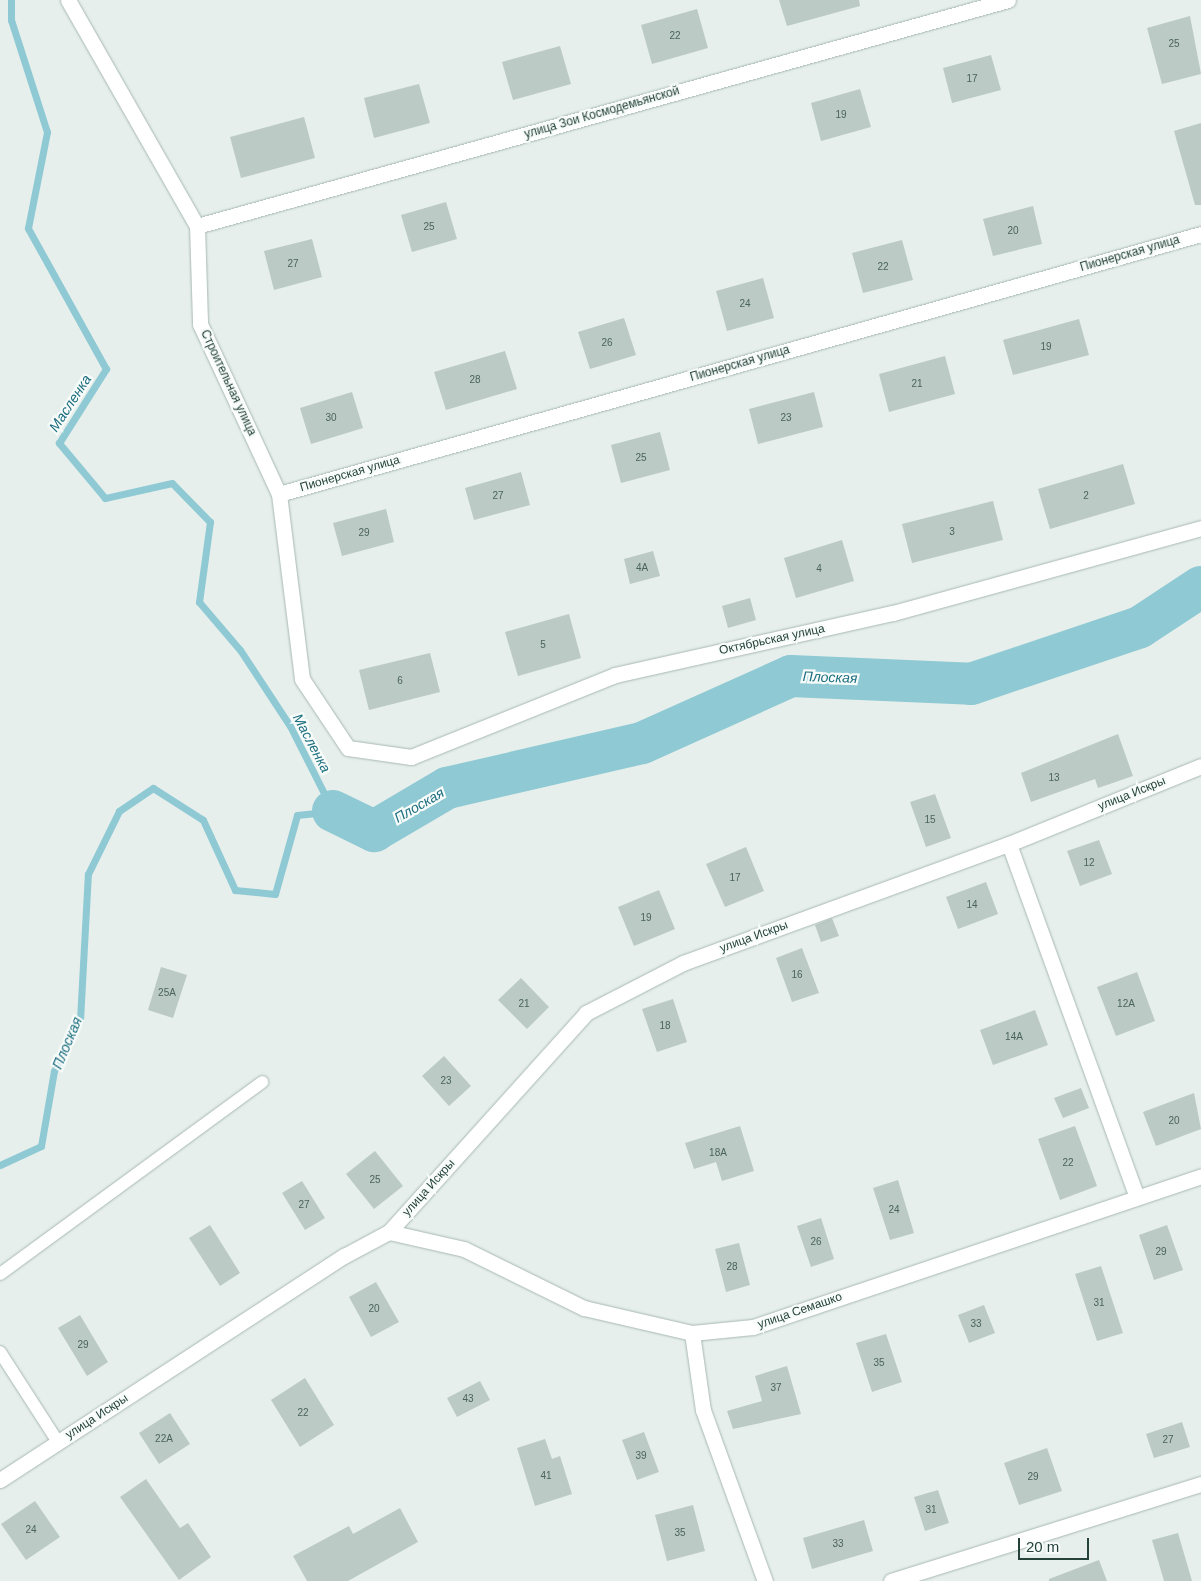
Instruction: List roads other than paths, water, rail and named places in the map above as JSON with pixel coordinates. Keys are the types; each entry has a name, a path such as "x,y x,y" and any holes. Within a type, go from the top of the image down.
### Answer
{"street":[{"name":"Строительная улица","path":"68,0 197,226 200,324 279,494 302,679 348,748"},
{"name":"улица Зои Космодемьянской","path":"197,226 1008,0"},
{"name":"Пионерская улица","path":"279,494 1201,234"},
{"name":"Октябрьская улица","path":"348,748 411,757 615,674 893,613 1201,528"},
{"name":"улица Искры","path":"0,1480 344,1256 389,1232 586,1012 683,963 1009,844 1201,766"},
{"path":"1009,844 1137,1197"},
{"name":"улица Семашко","path":"389,1232 464,1250 584,1308 692,1334 753,1327 1201,1176"},
{"path":"692,1334 704,1410 765,1581"},
{"path":"891,1581 1201,1484"}],"lane":[{"path":"0,1274 262,1082"},
{"path":"0,1352 58,1442"}],"waterway":[{"name":"Масленка","path":"0,1165 41,1146 54,1071 80,1020 88,874 119,811 153,788 203,820 235,890 275,894 297,815 333,811 290,726 240,650 199,602 210,522 172,483 105,498 59,443 106,369 28,228 47,132 11,20 11,0"},
{"name":"Плоская","path":"333,811 374,831 447,788 642,743 791,676 971,684 1140,627 1201,587"}]}
